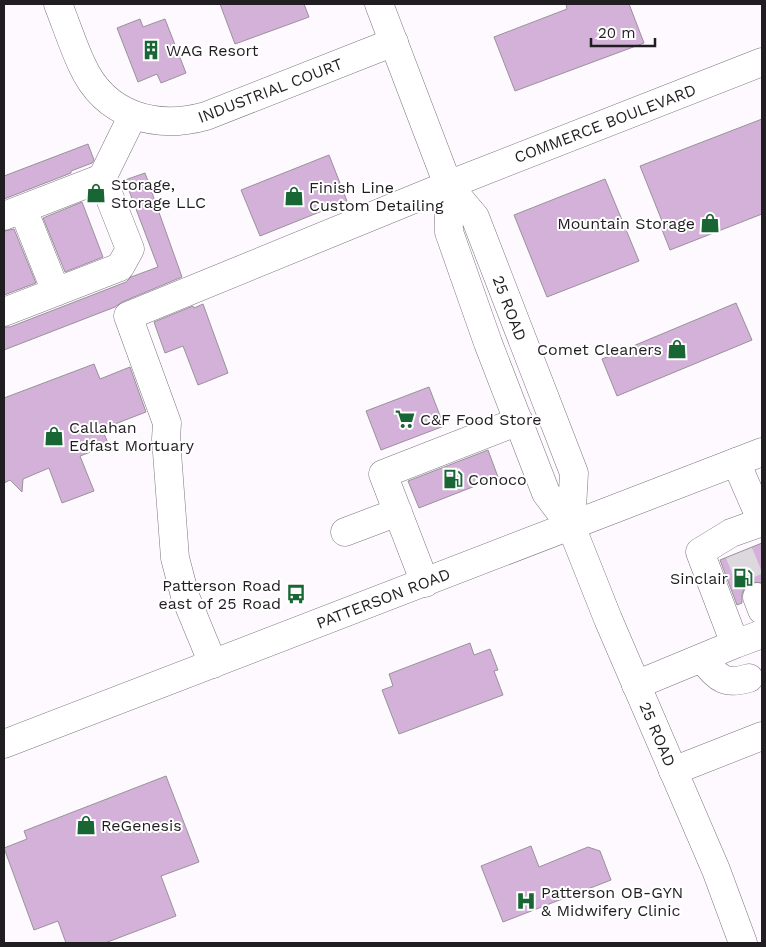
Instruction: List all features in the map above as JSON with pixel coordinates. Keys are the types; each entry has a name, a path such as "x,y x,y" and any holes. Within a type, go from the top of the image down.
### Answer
{"main road":[{"name":"INDUSTRIAL COURT","path":"58,4 82,66 90,80 108,101 133,115 156,121 190,121 206,116 394,42"},
{"name":"25 ROAD","path":"379,4 448,185 474,218 574,473 571,526"},
{"name":"COMMERCE BOULEVARD","path":"213,664 185,596 175,558 166,439 167,423 128,316 448,185 762,62"},
{"path":"56,292 13,212 102,178 133,115"},
{"path":"4,312 120,267 130,248 102,178"},
{"name":"25 ROAD","path":"448,185 449,232 546,493 571,526 636,685 716,870 743,943"},
{"path":"425,582 383,474 519,422"},
{"name":"PATTERSON ROAD","path":"4,744 762,452"},
{"path":"735,644 700,552 735,543 762,522 736,462"},
{"path":"345,532 398,512"},
{"path":"636,685 762,634"},
{"path":"702,659 720,678 732,682 749,678"},
{"path":"673,771 762,736"}],"building":[{"path":"220,4 304,4 309,17 235,44"},
{"path":"566,4 629,4 644,43 515,91 494,37 567,9"},
{"name":"WAG Resort","path":"140,19 143,27 165,19 186,73 161,83 157,74 138,82 117,28"},
{"path":"762,119 762,214 670,250 659,222 662,221 640,166"},
{"path":"88,144 94,160 92,163 4,199 4,176"},
{"name":"Finish Line Custom Detailing","path":"329,155 347,201 260,236 241,190"},
{"path":"145,173 182,277 122,302 115,307 4,350 4,327 10,327 126,282 131,277 158,267 125,180"},
{"path":"605,179 639,261 547,297 514,215"},
{"path":"82,202 103,257 65,272 43,218"},
{"path":"14,229 36,283 4,295 4,231"},
{"name":"Comet Cleaners","path":"736,303 752,340 617,396 602,359"},
{"path":"203,304 228,373 198,385 183,346 165,353 154,322 193,306 194,308"},
{"name":"Callahan Edfast Mortuary","path":"94,364 100,379 130,367 146,412 102,429 108,443 80,456 94,491 62,503 49,468 23,479 22,492 10,480 4,483 4,398"},
{"name":"C&F Food Store","path":"429,387 444,426 381,450 366,411"},
{"name":"Conoco","path":"488,450 498,477 419,508 408,481"},
{"name":"Sinclair","path":"762,543 762,583 752,582 745,587 742,594 742,603 737,605 720,560"},
{"path":"470,643 474,655 490,649 498,670 494,671 503,695 399,734 382,690 393,686 389,674"},
{"path":"166,776 199,862 161,876 176,916 105,943 66,943 58,921 34,930 4,848 27,839 24,831"},
{"name":"Patterson OB-GYN & Midwifery Clinic","path":"531,846 539,867 588,847 600,851 611,880 503,922 481,866"}],"tunnel":[{"path":"739,553 757,597"}],"place":[{"name":"WAG Resort","path":"151,50"},
{"name":"Storage, Storage LLC","path":"96,193"},
{"name":"Finish Line Custom Detailing","path":"294,196"},
{"name":"Mountain Storage","path":"710,223"},
{"name":"Comet Cleaners","path":"677,349"},
{"name":"C&F Food Store","path":"405,419"},
{"name":"Callahan Edfast Mortuary","path":"54,436"},
{"name":"Conoco","path":"453,479"},
{"name":"Sinclair","path":"743,578"},
{"name":"Patterson Road east of 25 Road","path":"296,594"},
{"name":"ReGenesis","path":"86,825"},
{"name":"Patterson OB-GYN & Midwifery Clinic","path":"526,901"}]}
